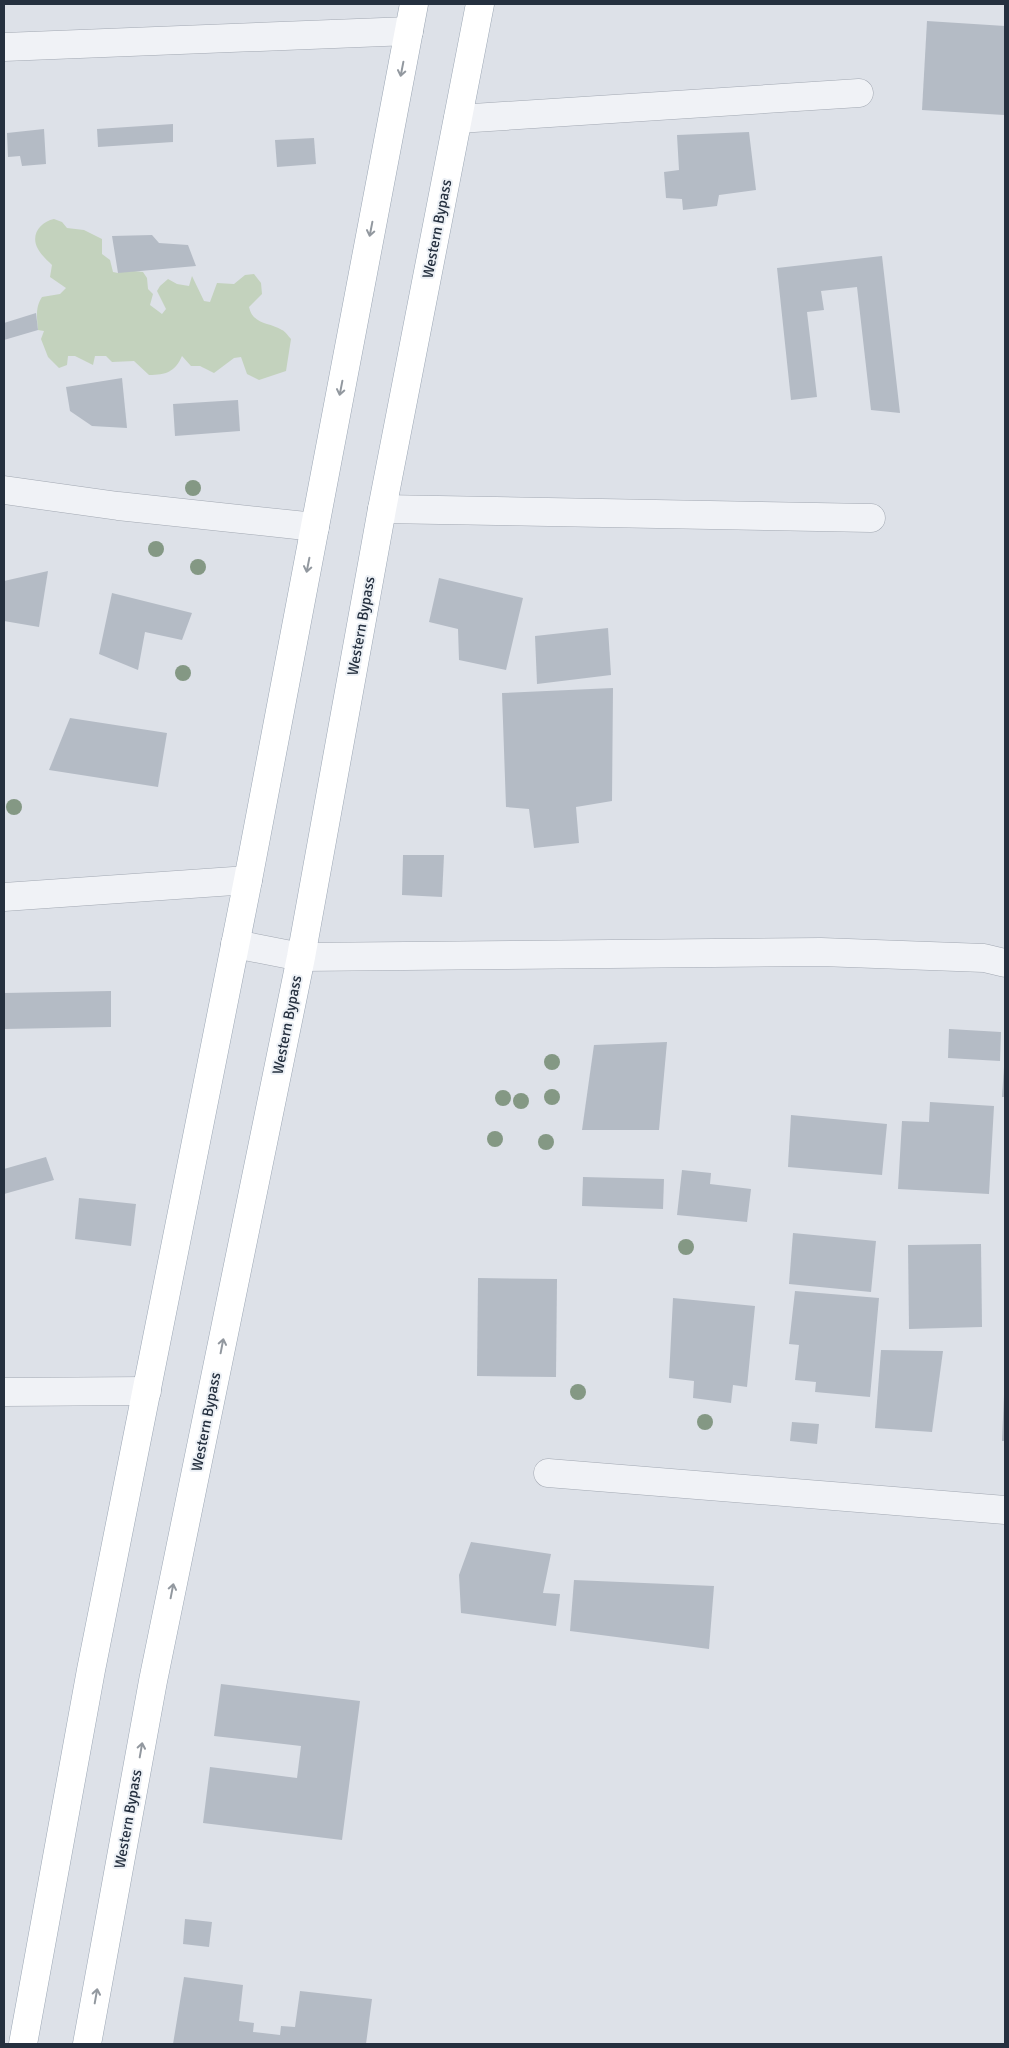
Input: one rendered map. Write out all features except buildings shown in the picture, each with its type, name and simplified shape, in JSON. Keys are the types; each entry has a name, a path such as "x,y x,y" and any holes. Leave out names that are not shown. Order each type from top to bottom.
{"main road":[{"path":"23,2044 91,1670 248,880 414,4"},
{"name":"Western Bypass","path":"88,2044 154,1681 301,957 382,509 480,4"}],"street":[{"path":"4,48 409,31"},
{"path":"458,119 859,93"},
{"path":"4,490 118,506 315,527"},
{"path":"382,509 871,518"},
{"path":"4,897 248,880"},
{"path":"235,944 301,957 821,952 984,958 1005,963"},
{"path":"4,1392 147,1391"},
{"path":"548,1473 1005,1510"}],"green space":[{"path":"54,219 62,222 67,228 84,230 102,239 102,254 110,260 113,272 118,273 126,270 143,272 147,278 148,289 153,294 150,305 162,314 166,309 157,291 168,279 177,284 189,286 192,276 204,301 210,302 217,283 234,284 245,275 254,274 261,283 262,294 249,307 254,317 277,327 291,339 286,371 259,380 247,374 241,357 234,358 214,373 200,366 191,366 182,356 176,366 169,372 155,375 149,375 134,361 112,362 106,356 95,356 93,365 75,356 68,356 67,365 59,368 48,357 41,339 44,331 38,330 37,317 38,305 42,297 60,294 66,288 50,277 52,265 38,249 35,239 41,226"}]}
